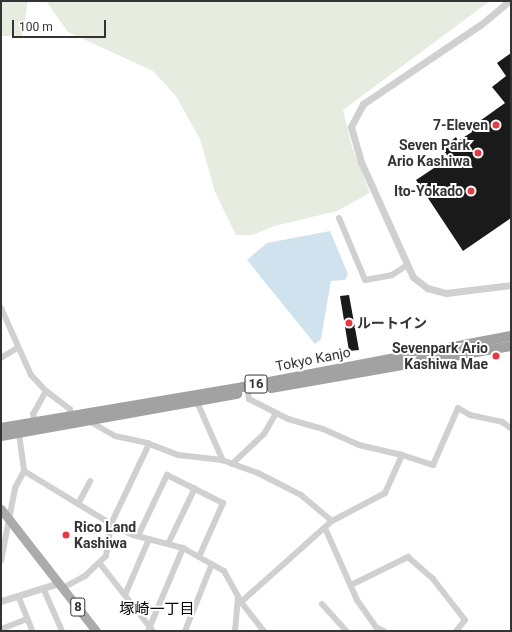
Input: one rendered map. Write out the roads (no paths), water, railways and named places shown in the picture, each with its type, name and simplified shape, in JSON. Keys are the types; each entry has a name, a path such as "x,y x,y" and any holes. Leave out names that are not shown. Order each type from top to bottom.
{"highway":[{"name":"Tokyo Kanjo","path":"1,428 511,336"},
{"name":"Tokyo Kanjo","path":"1,436 511,346"}],"main road":[{"name":"8","path":"1,509 6,524 61,586 96,631"}],"street":[{"path":"509,1 480,25 362,104 352,121 353,140 361,162 406,266 426,288 446,293 511,285"},
{"path":"339,218 365,280 386,277 406,266"},
{"path":"1,308 17,348 31,375 46,391 70,409 71,415"},
{"path":"1,358 17,348"},
{"path":"35,422 33,414 46,391"},
{"path":"248,392 249,399 276,414 359,445 402,455 433,465 458,408 470,415 502,422 511,428"},
{"path":"197,402 223,461"},
{"path":"232,464 264,434 276,414"},
{"path":"88,421 115,436 149,444 178,455 223,461 232,464 294,490 332,521"},
{"path":"1,561 6,524 15,488 24,471 19,434"},
{"path":"1,598 1,601 19,598 61,586 101,565 106,556 111,524 149,444"},
{"path":"235,631 240,600 332,521 385,493 402,455"},
{"path":"24,471 111,524 138,536 183,548 224,571 240,600 264,631"},
{"path":"138,536 167,475 221,500 224,507 199,557"},
{"path":"78,504 90,481"},
{"path":"168,544 195,488"},
{"path":"325,528 351,585 376,628 384,631"},
{"path":"125,595 149,539"},
{"path":"150,630 183,548"},
{"path":"351,585 408,557 433,579 465,620 456,631"},
{"path":"185,631 212,564"},
{"path":"101,565 150,630"},
{"path":"44,590 62,631"},
{"path":"19,598 32,631"},
{"path":"322,604 346,631"},
{"path":"1,629 27,619"}],"water":[{"path":"330,231 348,274 345,280 331,281 321,339 315,344 247,260 267,243"}],"place":[{"name":"7-Eleven","path":"496,125"},
{"name":"Seven Park Ario Kashiwa","path":"478,153"},
{"name":"Ito-Yokado","path":"471,191"},
{"name":"ルートイン","path":"349,323"},
{"name":"Sevenpark Ario Kashiwa Mae","path":"496,356"},
{"name":"Rico Land Kashiwa","path":"66,535"}],"district":[{"name":"塚崎一丁目","path":"157,610"}]}
